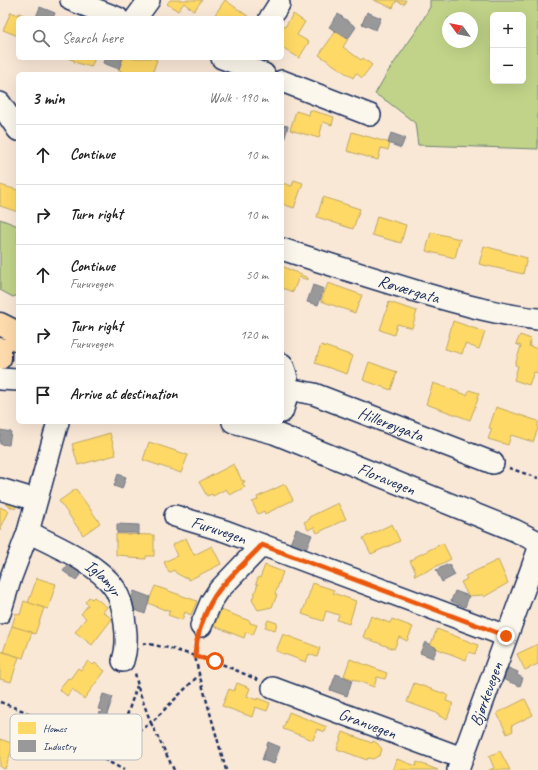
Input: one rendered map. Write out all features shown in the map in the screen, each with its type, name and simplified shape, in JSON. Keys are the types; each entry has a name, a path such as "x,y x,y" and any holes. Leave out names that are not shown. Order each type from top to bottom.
{"highway":[{"path":"0,324 12,330 16,337"},
{"path":"0,349 0,358"}],"street":[{"path":"71,0 113,16"},
{"path":"137,16 149,0"},
{"path":"234,60 260,72"},
{"path":"284,82 370,115"},
{"path":"0,103 16,127"},
{"name":"Røværgata","path":"284,250 338,268 448,300 520,317 538,319"},
{"path":"284,367 288,389 284,404"},
{"path":"0,379 16,380"},
{"name":"Hillerøygata","path":"288,389 314,394 493,463"},
{"path":"0,613 4,587 28,532 57,424"},
{"name":"Floravegen","path":"250,424 276,427 514,530 538,542"},
{"path":"0,489 36,500"},
{"name":"Furuvegen","path":"175,516 262,545 506,636"},
{"name":"Iglamyr","path":"28,532 90,565 114,588 121,603 125,618 125,651"},
{"name":"Furuvegen","path":"201,626 211,602 219,590 262,545"},
{"name":"Bjørkevegen","path":"460,764 538,551"},
{"name":"Granvegen","path":"273,688 460,764"}],"path":[{"path":"493,463 538,478"},
{"path":"201,626 196,644 195,656 226,770"},
{"path":"174,770 151,723 133,668 125,651 169,648 215,661 249,675 273,688"},
{"path":"142,729 151,723 199,675"},
{"path":"127,714 137,684"},
{"path":"0,702 29,714"},
{"path":"105,760 124,770"}],"green space":[{"path":"430,0 538,0 538,149 418,145 415,123 375,94 387,73 417,30 430,7"},
{"path":"0,219 16,225 16,296 13,297 0,290"}],"building: Homes":[{"path":"170,0 202,0 194,11 184,3 178,11 167,4"},
{"path":"225,0 248,16 214,16"},
{"path":"373,0 406,0 404,4 396,1 393,8"},
{"path":"11,12 26,16 16,16 16,35 3,30"},
{"path":"293,14 305,22 297,35 309,42 299,58 284,48 285,27"},
{"path":"336,31 348,39 343,47 361,60 363,58 372,65 362,78 356,73 353,78 319,55"},
{"path":"73,60 94,60 91,67 74,62 75,61"},
{"path":"122,60 157,60 153,72 122,72 118,70"},
{"path":"310,110 334,117 332,125 323,122 319,138 290,130 296,111 309,115"},
{"path":"352,132 390,143 388,150 381,148 378,160 347,151"},
{"path":"294,180 303,183 294,208 284,205 284,184 292,186"},
{"path":"0,185 16,189 16,211 0,206"},
{"path":"323,197 360,209 353,229 317,217"},
{"path":"377,216 406,225 401,243 372,235"},
{"path":"431,232 460,239 455,258 426,251"},
{"path":"484,246 527,258 523,274 479,264"},
{"path":"284,267 308,278 308,280 299,277 293,292 284,289"},
{"path":"328,283 362,295 355,313 321,301"},
{"path":"389,302 417,311 412,328 397,324 394,335 380,330"},
{"path":"453,321 485,332 479,349 465,344 462,354 445,349"},
{"path":"520,335 531,339 529,346 538,349 538,373 534,372 529,385 514,380 518,366 515,365 521,346 516,344"},
{"path":"321,345 353,356 347,374 315,363"},
{"path":"369,362 397,372 391,390 363,380"},
{"path":"433,383 467,395 469,390 479,393 470,420 426,404"},
{"path":"496,407 538,421 538,428 533,442 511,435 508,445 488,439 492,429 489,428"},
{"path":"110,433 116,455 78,465 72,444"},
{"path":"149,442 188,455 181,473 143,460"},
{"path":"234,464 242,481 244,480 245,482 242,483 245,487 230,495 226,489 213,496 212,494 207,496 199,482"},
{"path":"285,484 293,500 265,514 264,511 258,514 252,502 258,500 257,497"},
{"path":"76,489 100,523 83,535 59,501"},
{"path":"8,498 18,502 15,509 5,504"},
{"path":"338,503 346,519 317,533 314,527 308,530 304,522 310,519 309,517"},
{"path":"0,507 9,511 0,530"},
{"path":"392,524 400,541 371,554 363,538"},
{"path":"116,534 154,535 154,556 146,556 146,559 129,558 129,556 116,555"},
{"path":"186,538 194,555 212,546 221,564 189,580 187,577 185,578 176,573 174,570 169,573 164,562 177,556 172,545"},
{"path":"443,543 451,559 415,576 414,573 416,572 410,561"},
{"path":"498,560 508,583 484,597 483,595 468,596 461,582 467,579 465,576"},
{"path":"265,565 283,572 272,607 258,610 252,600 258,584 256,584 258,577 260,578"},
{"path":"37,578 56,584 48,609 28,603"},
{"path":"313,583 334,590 333,593 356,601 349,624 337,620 339,615 326,611 323,621 302,614"},
{"path":"155,586 197,601 191,615 185,612 182,620 168,615 170,611 148,603"},
{"path":"89,597 92,599 94,597 107,607 103,612 112,619 92,645 75,632 86,618 81,614 88,605 85,602"},
{"path":"24,601 44,608 35,634 12,626 16,613 20,615"},
{"path":"221,610 257,625 253,635 246,632 244,638 214,626"},
{"path":"371,616 390,623 392,619 413,627 407,641 399,637 394,649 363,637"},
{"path":"268,620 277,623 275,630 265,627"},
{"path":"12,626 32,632 23,658 3,652"},
{"path":"437,629 478,645 475,654 469,652 466,660 430,646"},
{"path":"283,634 320,648 317,657 309,654 306,662 276,651"},
{"path":"538,644 538,664 525,670 517,654"},
{"path":"0,651 19,657 11,682 0,679"},
{"path":"350,659 387,673 385,679 377,677 374,687 344,676"},
{"path":"88,661 93,665 95,663 105,671 84,699 72,689 67,696 59,689 68,678 70,679 78,668 81,670"},
{"path":"237,683 250,688 247,696 270,703 267,711 255,707 252,717 222,706 229,689 234,691"},
{"path":"414,683 448,695 446,701 453,703 447,719 439,716 439,714 407,702"},
{"path":"525,699 533,715 511,726 513,731 507,734 497,713"},
{"path":"289,712 327,727 325,732 317,729 313,740 283,729"},
{"path":"343,732 372,743 373,741 377,743 382,749 380,755 373,759 368,758 367,760 337,749"},
{"path":"0,739 10,743 10,755 5,769 0,767"},
{"path":"500,751 510,770 489,770 494,768 489,756"},
{"path":"397,759 416,766 417,762 438,770 393,770"}],"building: Industry":[{"path":"40,7 55,13 54,16 36,16"},
{"path":"367,12 381,18 376,30 362,24"},
{"path":"338,14 356,27 348,39 329,27"},
{"path":"104,60 122,60 119,69 103,63"},
{"path":"284,125 288,126 284,141"},
{"path":"391,133 405,138 401,148 388,143"},
{"path":"313,285 324,289 318,305 307,302"},
{"path":"0,430 11,432 9,445 0,444"},
{"path":"118,474 126,477 122,489 114,486"},
{"path":"117,524 139,525 139,535 137,535 137,533 117,533"},
{"path":"296,529 312,535 306,550 290,544"},
{"path":"71,561 84,570 76,580 63,571"},
{"path":"449,564 455,575 442,582 436,570"},
{"path":"134,591 150,597 145,614 128,607"},
{"path":"455,591 469,596 465,607 451,601"},
{"path":"425,642 437,648 433,658 420,653"},
{"path":"506,667 518,672 517,675 523,678 520,686 502,679"},
{"path":"336,674 352,680 347,696 330,690"},
{"path":"103,694 113,697 107,714 99,714 100,712 102,713 103,710 98,709"},
{"path":"268,742 280,747 274,764 262,760"}],"route":[{"path":"215,661 195,656 196,644 201,626 211,602 219,590 262,545 506,636"}]}
